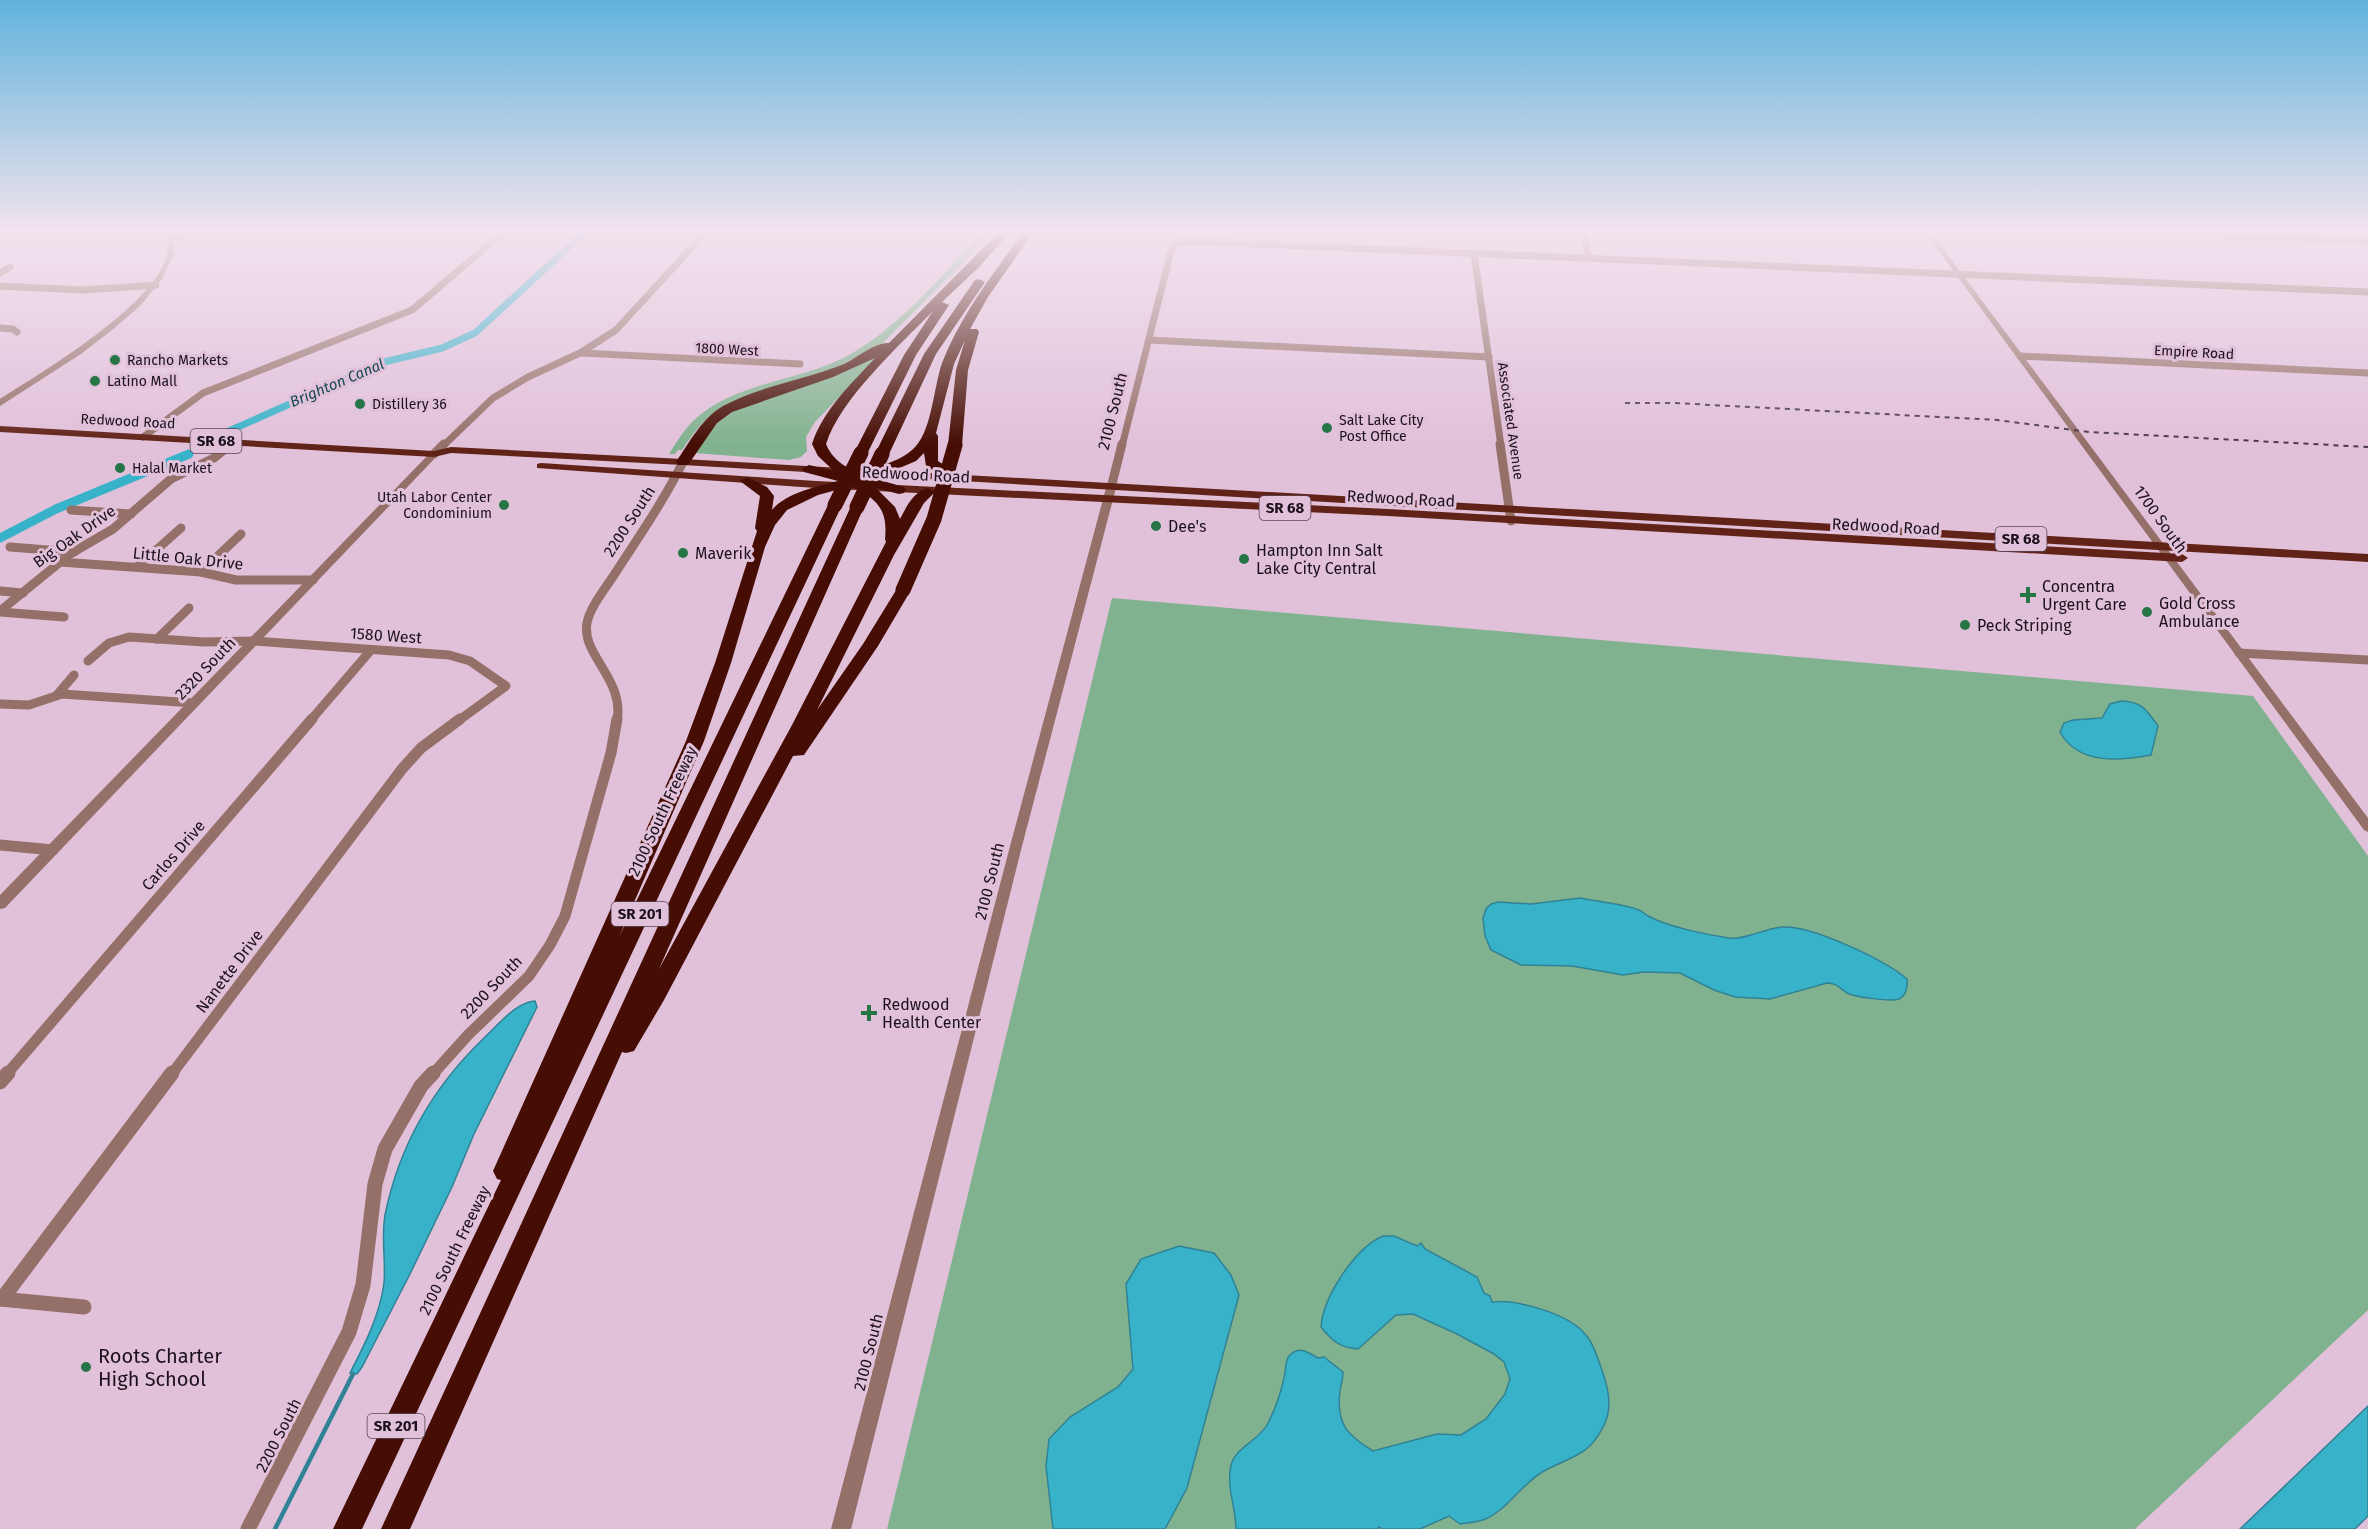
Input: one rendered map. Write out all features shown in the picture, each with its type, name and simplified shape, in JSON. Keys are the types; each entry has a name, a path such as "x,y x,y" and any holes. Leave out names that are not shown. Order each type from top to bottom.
{"highway":[{"path":"899,490 849,483 823,453 819,442 820,434 828,421 906,330 934,302"},
{"name":"2100 South Freeway","path":"347,1529 849,483 861,453 910,355 946,302"},
{"name":"SR 201","path":"395,1529 857,507 930,354 965,302"},
{"path":"758,547 771,518 782,507 806,494 849,483 903,463 918,453 924,446 932,425 951,354 979,302"},
{"path":"747,824 870,646 903,590 923,548 940,507 955,446 965,357 977,324 990,302"},
{"path":"683,462 712,420 722,412 847,367 873,355 906,330"},
{"path":"932,425 931,463 956,478"},
{"path":"809,468 849,483 886,503 894,516 894,531 886,555"},
{"path":"801,484 849,483 909,475"},
{"path":"446,1324 477,1232 695,741 716,683 758,547 767,499 762,490 747,481"},
{"path":"581,1121 656,994 801,725 886,555 918,500 928,492"}],"main road":[{"name":"Redwood Road","path":"0,429 434,454 452,450 809,468"},
{"name":"Redwood Road","path":"434,454 443,460 801,484"},
{"name":"Redwood Road","path":"878,472 1510,515 2165,552 2368,558"},
{"name":"Redwood Road","path":"899,490 1108,501 1510,515"},
{"name":"Redwood Road","path":"2165,552 2368,569"}],"street":[{"path":"0,403 111,327 139,302"},
{"path":"143,437 203,393 412,310 421,302"},
{"path":"434,454 493,398 528,377 580,353 610,335 627,321 644,302"},
{"name":"2100 South","path":"841,1529 1158,302"},
{"name":"Associated Avenue","path":"1481,302 1510,515"},
{"name":"1700 South","path":"1980,302 2368,827"},
{"path":"0,328 13,329 17,332"},
{"path":"1149,340 1489,357"},
{"name":"1800 West","path":"580,353 800,364"},
{"name":"Empire Road","path":"2020,356 2368,373"},
{"name":"Big Oak Drive","path":"0,612 60,562 106,534 165,485 214,458 233,442"},
{"name":"2320 South","path":"0,904 434,454"},
{"name":"2200 South","path":"248,1529 349,1332 363,1285 375,1184 385,1149 422,1086 468,1035 529,976 550,945 565,916 611,753 620,711 613,682 588,641 587,623 599,598 676,477 683,462"},
{"path":"70,510 131,514"},
{"path":"137,567 182,528"},
{"path":"201,572 242,534"},
{"path":"10,547 74,552"},
{"name":"Little Oak Drive","path":"60,562 201,572 236,579 313,580"},
{"path":"0,591 23,592"},
{"path":"157,639 189,608"},
{"path":"0,612 64,616"},
{"name":"1580 West","path":"88,661 105,646 117,640 129,638 204,642 254,641 449,655 470,661 506,686"},
{"name":"Carlos Drive","path":"0,1082 371,650"},
{"path":"2239,653 2368,660"},
{"path":"57,695 74,675"},
{"name":"Nanette Drive","path":"1,1299 402,769 421,748 506,686"},
{"path":"0,704 29,705 57,695 194,703"},
{"path":"0,845 53,850"},
{"path":"1,1299 84,1307"}],"green space":[{"path":"916,302 924,302 880,346 835,368 731,403 703,422 682,450 669,454 693,421 710,408 748,390 810,371 849,355 887,329"},
{"path":"879,356 815,422 806,437 807,451 801,457 789,460 694,453 711,427 725,414"},
{"path":"1112,598 2253,696 2368,856 2368,1310 2135,1529 887,1529"}],"water":[{"path":"2121,701 2139,705 2158,726 2151,755 2113,759 2089,755 2068,743 2060,732 2064,723 2073,720 2102,718 2110,704"},
{"path":"1580,898 1632,908 1667,924 1729,938 1783,927 1811,932 1847,945 1897,971 1907,979 1906,990 1899,999 1881,999 1851,995 1836,985 1827,983 1770,999 1735,997 1714,990 1680,973 1644,972 1623,975 1572,966 1521,965 1491,950 1485,936 1483,918 1486,909 1491,904 1498,902 1531,904"},
{"path":"535,1001 537,1007 474,1134 452,1187 410,1274 362,1367 357,1374 350,1373 379,1307 384,1283 385,1215 399,1165 409,1141 434,1097 466,1057 508,1015 521,1005"},
{"path":"1383,1236 1394,1236 1417,1246 1421,1243 1425,1249 1477,1277 1484,1293 1490,1296 1492,1302 1515,1303 1542,1309 1577,1327 1591,1343 1606,1382 1609,1407 1604,1425 1586,1450 1536,1476 1500,1510 1483,1520 1460,1524 1449,1516 1420,1529 1382,1529 1379,1527 1377,1529 1236,1529 1230,1490 1231,1465 1237,1453 1267,1425 1280,1393 1287,1359 1294,1352 1301,1350 1318,1358 1324,1357 1343,1372 1339,1402 1342,1420 1356,1440 1373,1451 1437,1434 1461,1435 1486,1419 1505,1394 1510,1379 1504,1362 1457,1334 1413,1314 1396,1315 1358,1349 1337,1343 1321,1327 1328,1302 1342,1275 1362,1251"},
{"path":"1179,1246 1214,1253 1231,1275 1239,1295 1187,1488 1165,1529 1053,1529 1046,1466 1049,1439 1070,1417 1118,1387 1133,1369 1126,1284 1141,1259"},
{"path":"2368,1406 2368,1516 2355,1529 2240,1529"}],"waterway":[{"name":"Brighton Canal","path":"229,431 384,362 442,348 475,333 508,302"},
{"name":"Brighton Canal","path":"0,538 56,509 189,454"},
{"path":"275,1529 353,1374"}],"railway":[{"path":"1625,403 1674,403 1997,420 2089,432 2368,447"}],"place":[{"name":"Rancho Markets","path":"115,360"},
{"name":"Latino Mall","path":"95,381"},
{"name":"Distillery 36","path":"360,404"},
{"name":"Salt Lake City Post Office","path":"1327,428"},
{"name":"Halal Market","path":"120,468"},
{"name":"Utah Labor Center Condominium","path":"504,505"},
{"name":"Dee's","path":"1156,526"},
{"name":"Maverik","path":"683,553"},
{"name":"Hampton Inn Salt Lake City Central","path":"1244,559"},
{"name":"Concentra Urgent Care","path":"2028,595"},
{"name":"Gold Cross Ambulance","path":"2147,612"},
{"name":"Peck Striping","path":"1965,625"},
{"name":"Redwood Health Center","path":"869,1013"},
{"name":"Roots Charter High School","path":"86,1367"}]}
